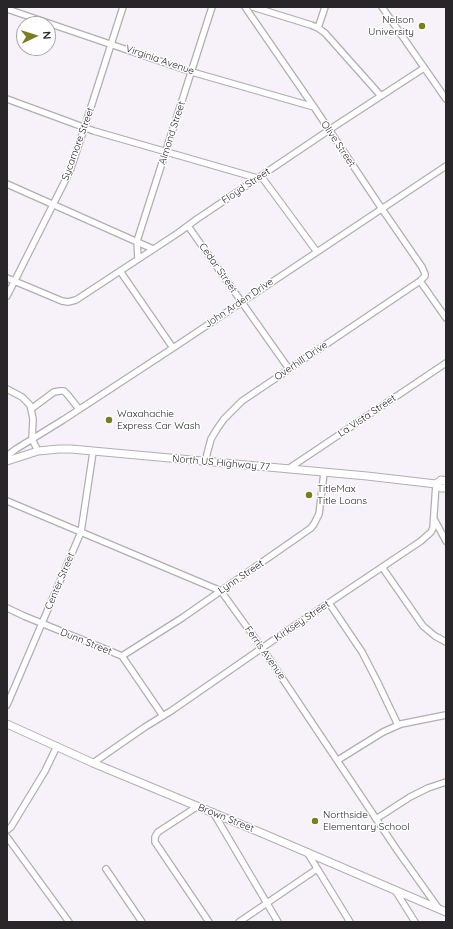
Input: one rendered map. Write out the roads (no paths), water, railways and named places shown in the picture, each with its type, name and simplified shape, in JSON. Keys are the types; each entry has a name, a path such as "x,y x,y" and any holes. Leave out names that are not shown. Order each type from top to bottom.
{"main road":[{"name":"North US Highway 77","path":"7,461 38,451 59,449 367,476 436,484 441,488 446,488"},
{"name":"North US Highway 77","path":"436,484 441,480 446,481"},
{"name":"Brown Street","path":"7,724 93,763 213,812 446,912"}],"street":[{"name":"Sycamore Street","path":"7,296 70,172 112,44 122,7"},
{"name":"Almond Street","path":"138,259 137,241 212,7"},
{"name":"Olive Street","path":"245,7 422,267 425,276 420,281"},
{"path":"253,7 318,28 325,33 381,96"},
{"path":"318,28 325,7"},
{"path":"382,7 446,99"},
{"name":"Virginia Avenue","path":"7,9 192,72 314,107"},
{"name":"Floyd Street","path":"15,281 62,301 67,302 76,300 424,68"},
{"path":"7,99 84,128 259,177 317,252"},
{"name":"John Arden Drive","path":"7,456 173,348 446,166"},
{"path":"7,184 153,249"},
{"name":"Cedar Street","path":"188,226 289,369"},
{"path":"120,270 173,348"},
{"path":"7,278 15,281"},
{"path":"420,281 446,318"},
{"name":"Overhill Drive","path":"206,462 211,439 220,424 242,401 420,281"},
{"name":"La Vista Street","path":"288,469 446,363"},
{"path":"7,389 22,397 30,405 33,419 32,439 38,451"},
{"path":"31,409 54,392 60,391 64,391 79,409"},
{"name":"Center Street","path":"7,706 81,532 93,452"},
{"name":"Lynn Street","path":"122,656 176,622 311,528 319,514 324,472"},
{"name":"Kirksey Street","path":"93,763 421,541 431,532 433,528 436,484"},
{"path":"7,501 221,591"},
{"path":"434,519 446,541"},
{"path":"382,567 423,626 435,636 446,642"},
{"name":"Ferris Avenue","path":"221,591 262,648 397,850 439,909"},
{"path":"329,603 362,652 378,681 398,725"},
{"name":"Dunn Street","path":"7,608 42,624 122,656 163,716"},
{"path":"338,760 383,732 398,725 446,715"},
{"path":"7,830 11,827 45,771 57,746"},
{"path":"376,819 410,797 428,788 446,782"},
{"path":"198,806 162,829 155,837 155,842 210,922"},
{"path":"213,812 278,922"},
{"path":"7,837 69,922"},
{"path":"307,852 350,922"},
{"path":"106,869 142,922"},
{"path":"240,922 317,869"},
{"path":"395,890 415,922"}],"place":[{"name":"Nelson University","path":"422,26"},
{"name":"Waxahachie Express Car Wash","path":"109,420"},
{"name":"TitleMax Title Loans","path":"309,495"},
{"name":"Northside Elementary School","path":"315,821"}]}
